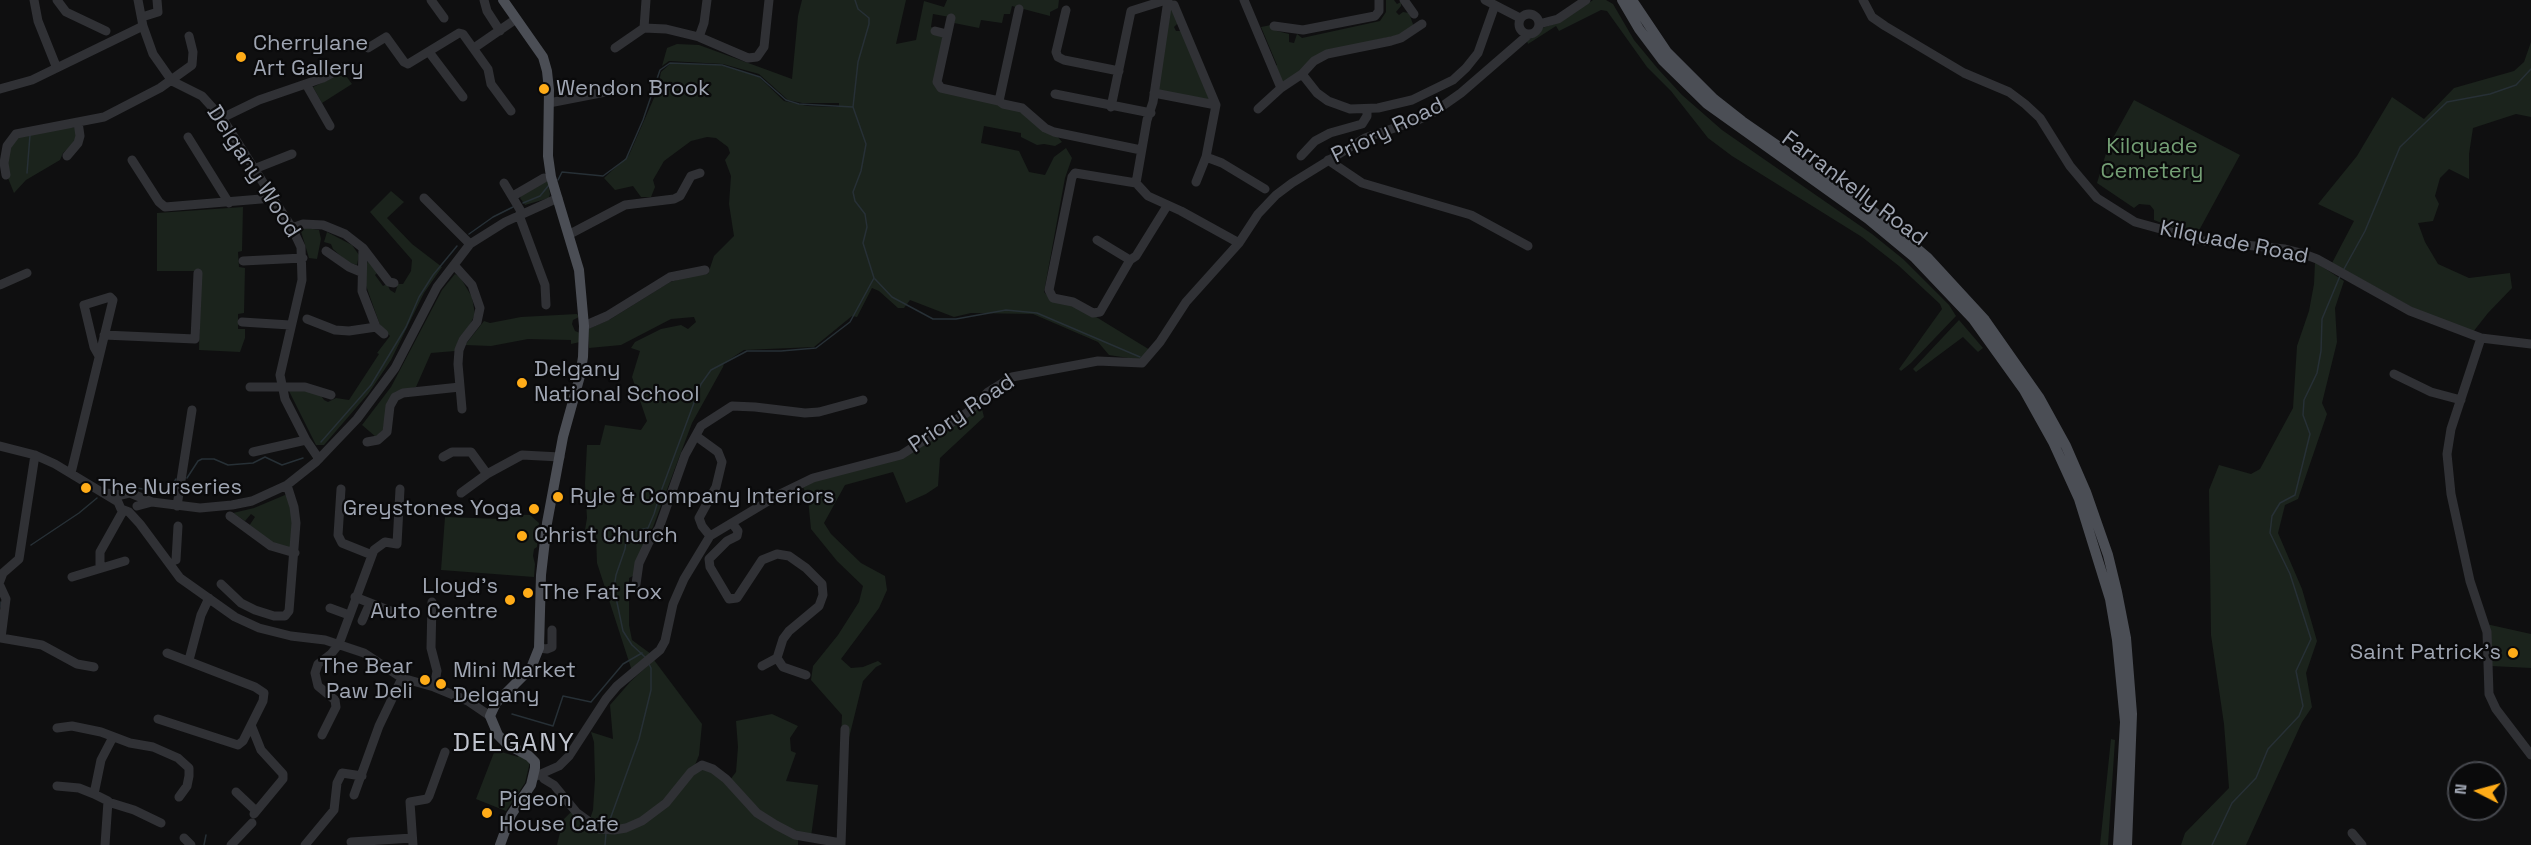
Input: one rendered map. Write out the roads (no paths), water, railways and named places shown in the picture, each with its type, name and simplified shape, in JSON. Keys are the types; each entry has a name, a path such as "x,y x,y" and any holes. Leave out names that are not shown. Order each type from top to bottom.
{"main road":[{"path":"500,845 511,815 538,776 535,762 529,756 507,744 498,735 490,716 496,703 531,668 538,648 541,575 547,523 583,357 584,326 579,270 558,199 547,177 549,103 547,71 543,57 503,0"},
{"name":"Farrankelly Road","path":"1624,2 1663,61 1707,104 1868,219 1916,258 1973,319 2024,390 2059,452 2079,499 2110,599 2122,680 2124,722 2118,845"},
{"name":"Farrankelly Road","path":"1624,2 1667,52 1714,99 1742,121 1874,212 1927,257 1985,320 2039,397 2066,446 2086,492 2108,555 2126,638 2132,714 2127,845"}],"street":[{"path":"34,0 38,21 56,66"},
{"path":"57,0 66,12 106,31"},
{"name":"Delgany Wood","path":"138,0 153,54 172,81 202,96 222,118 292,228 301,247 302,280 282,360 281,385"},
{"path":"0,90 32,80 158,12 157,0"},
{"path":"431,0 444,18"},
{"path":"484,0 487,11 500,31"},
{"path":"644,28 646,0"},
{"path":"699,38 704,23 707,0"},
{"path":"615,48 644,28 666,29 699,38 748,58 757,57 764,47 769,0"},
{"path":"1244,0 1281,88"},
{"path":"1274,26 1303,30 1375,16 1379,11 1379,0"},
{"path":"1404,0 1414,14"},
{"path":"1485,0 1520,18 1524,32 1537,30 1539,24 1537,18 1531,14 1525,14 1520,18"},
{"path":"1539,24 1558,19 1586,0"},
{"name":"Kilquade Road","path":"1863,0 1872,17 1885,26 1964,73 2009,92 2025,104 2040,118 2070,166 2097,198 2135,222 2204,241 2285,249 2317,259 2410,311 2481,338 2531,344"},
{"path":"1111,107 1131,11 1169,2"},
{"path":"1136,183 1147,120 1151,113 1169,2"},
{"path":"1169,2 1215,105 1206,157 1196,182"},
{"path":"1302,74 1317,93 1328,101 1350,109 1367,110 1412,100 1453,80 1478,53 1495,5"},
{"path":"999,101 1019,9"},
{"path":"1066,10 1056,52 1058,57 1119,71"},
{"path":"951,18 938,86 1022,108 1045,128 1054,132 1141,150"},
{"path":"474,48 516,19"},
{"path":"1006,22 1016,25"},
{"path":"1258,109 1281,88 1302,74 1307,67 1327,54 1401,38 1422,24"},
{"path":"1292,41 1294,29"},
{"path":"935,31 947,34"},
{"name":"Priory Road","path":"538,776 559,765 569,756 606,699 653,657 665,641 673,604 684,579 710,536 786,491 813,478 901,455 968,412 988,392 1012,376 1098,362 1142,363 1160,342 1186,302 1239,243 1257,214 1272,200 1292,183 1374,133 1418,120 1434,112 1461,93 1489,67 1520,44 1524,32"},
{"path":"368,48 386,37 404,63 408,64 459,33 463,34 488,69 491,84 511,111"},
{"path":"6,175 4,163 7,146 16,134 104,117 172,81 192,65 193,52 189,36"},
{"path":"429,52 463,97"},
{"path":"222,118 270,95 323,78 342,68"},
{"path":"306,84 330,126"},
{"path":"549,103 626,88"},
{"path":"1154,93 1215,105"},
{"path":"1055,94 1111,107 1151,113"},
{"path":"1301,156 1315,141 1330,133 1362,124 1367,116 1367,110"},
{"path":"67,156 78,143 80,136 78,122"},
{"path":"188,136 229,202"},
{"path":"254,169 292,154"},
{"path":"1206,157 1222,163 1265,189"},
{"path":"132,160 159,202 165,207 273,198"},
{"path":"1328,160 1362,183 1471,215 1528,246"},
{"path":"1255,183 1260,172"},
{"path":"570,234 625,205 674,199 680,196 692,176 700,174"},
{"path":"1167,206 1136,256 1130,260 1098,314 1073,302 1053,298 1050,294 1072,177 1079,174 1136,183 1143,192 1167,206 1173,206 1239,243"},
{"path":"513,196 547,177"},
{"path":"504,183 513,196 545,285 546,305"},
{"path":"424,198 470,244"},
{"path":"0,446 35,455 129,504 152,502 200,508 232,506 252,501 287,485 319,459 357,419 395,368 437,287 470,244 520,214 558,199"},
{"path":"292,228 303,224 323,225 345,234 363,248 389,282 394,284"},
{"path":"1096,240 1130,260"},
{"path":"307,319 335,330 349,332 380,330 362,291 363,248"},
{"path":"326,251 349,267 361,272"},
{"path":"243,261 303,258"},
{"path":"454,265 472,285 480,308 477,322 463,340 459,350 462,409"},
{"path":"584,326 607,316 670,277 705,270"},
{"path":"0,285 27,273"},
{"path":"104,335 195,339 198,273"},
{"path":"71,473 113,300 110,297 84,304 94,347 99,356"},
{"path":"242,322 290,324"},
{"path":"2481,338 2448,442 2451,494 2470,581 2487,632 2489,694 2496,709 2526,742 2531,755"},
{"path":"2394,374 2431,392 2461,400"},
{"path":"281,385 285,399 306,440 319,459"},
{"path":"250,387 281,385 305,387 331,394"},
{"path":"367,442 378,440 387,432 390,406 394,397 403,393 460,387"},
{"path":"636,584 639,563 659,528 685,456 701,426 732,406 805,413 819,412 863,400"},
{"path":"177,506 192,410"},
{"path":"696,436 718,452 722,462 716,487 699,518 710,536"},
{"path":"254,452 306,440"},
{"path":"442,457 452,452 471,452 487,474"},
{"path":"35,455 19,559 3,573 0,584 6,599 1,638 42,645 77,664 94,666"},
{"path":"461,494 487,474 522,455 560,457"},
{"path":"221,584 241,603 255,610 274,616 285,616 289,610 295,553 294,507 287,485"},
{"path":"341,489 338,535 342,543 372,555"},
{"path":"322,735 336,707 335,700 318,686 315,673 318,664 339,644 355,597 378,545 385,542 397,544 400,489"},
{"path":"129,504 140,524 180,578 235,617 259,628 339,644 374,659 402,678 434,687 468,701 490,716"},
{"path":"100,568 98,562 100,552 129,504"},
{"path":"230,516 270,546 295,553"},
{"path":"732,523 738,531 737,536 727,541 709,559 710,567 729,599 737,598 762,560 777,554 789,556 806,568 822,584 823,595 819,606 789,631 783,639 777,658 762,666"},
{"path":"176,560 178,526"},
{"path":"158,550 177,541"},
{"path":"72,577 125,561"},
{"path":"355,597 393,612"},
{"path":"189,660 201,615 209,598"},
{"path":"432,602 431,648 437,671 434,687"},
{"path":"362,621 370,603"},
{"path":"330,608 349,615"},
{"path":"538,648 552,647 552,630"},
{"path":"158,719 238,745 243,741 263,701 264,693 240,680 222,676 189,660 167,653"},
{"path":"777,658 783,667 806,675"},
{"path":"354,795 379,726 402,678"},
{"path":"231,845 283,779 283,774 261,750 251,725"},
{"path":"57,728 72,726 153,747 184,762 189,768 189,776 182,794 193,797"},
{"path":"538,776 554,785 572,808 599,828 614,830 642,821 666,803 691,772 702,765 713,769 726,779 757,813 776,825 795,835 841,844 844,729"},
{"path":"94,794 101,760 113,737"},
{"path":"351,842 412,841 410,802 424,800 429,796 445,752"},
{"path":"440,768 450,771"},
{"path":"305,845 334,810 337,783 342,774 362,776"},
{"path":"57,786 79,788 161,823"},
{"path":"236,792 254,816"},
{"path":"105,845 108,802"},
{"path":"2352,833 2362,845"}],"waterway":[{"path":"645,657 632,645 623,631 614,588 616,575 625,549 627,533 648,528 701,384 711,370 747,351 816,348 850,322 874,278 863,243 867,227 865,214 855,201 853,192 861,171 866,144 853,107 858,62 869,24 869,18 858,9 855,0"},
{"path":"558,180 562,172 603,176 626,159 643,120 660,70 670,63 722,65 760,77 786,100 799,104 853,107"},
{"path":"2344,269 2365,231 2400,147 2447,102 2490,94 2516,85 2531,69"},
{"path":"27,173 30,135"},
{"path":"523,203 540,196 549,185"},
{"path":"469,234 493,217 513,207"},
{"path":"321,442 371,385 406,327 419,297 433,275 457,246"},
{"path":"2212,845 2232,803 2256,778 2268,749 2299,716 2303,706 2296,671 2311,639 2290,574 2270,533 2272,516 2280,503 2295,495 2310,434 2303,415 2304,400 2317,373 2321,351 2322,319 2340,276"},
{"path":"875,279 892,297 933,319 956,319 1006,310 1037,313 1140,357"},
{"path":"187,478 198,461 202,459 214,459 228,465 253,463 265,457 282,465 303,458"},
{"path":"131,487 161,492 168,490 176,479"},
{"path":"31,545 97,498"},
{"path":"0,602 0,607"},
{"path":"512,714 553,726 563,696 591,702 623,664 642,653"},
{"path":"608,825 639,739 651,690 649,664"},
{"path":"605,845 606,833"},
{"path":"204,845 206,835"}],"place":[{"name":"Cherrylane Art Gallery","path":"241,57"},
{"name":"Wendon Brook","path":"544,89"},
{"name":"Delgany National School","path":"522,383"},
{"name":"The Nurseries","path":"86,488"},
{"name":"Ryle & Company Interiors","path":"558,497"},
{"name":"Greystones Yoga","path":"534,509"},
{"name":"Christ Church","path":"522,536"},
{"name":"The Fat Fox","path":"528,593"},
{"name":"Lloyd's Auto Centre","path":"510,600"},
{"name":"Saint Patrick's","path":"2513,653"},
{"name":"The Bear Paw Deli","path":"425,680"},
{"name":"Mini Market Delgany","path":"441,684"},
{"name":"Pigeon House Cafe","path":"487,813"}],"district":[{"name":"DELGANY","path":"514,744"}],"park label":[{"name":"Kilquade Cemetery","path":"2152,160"}]}
